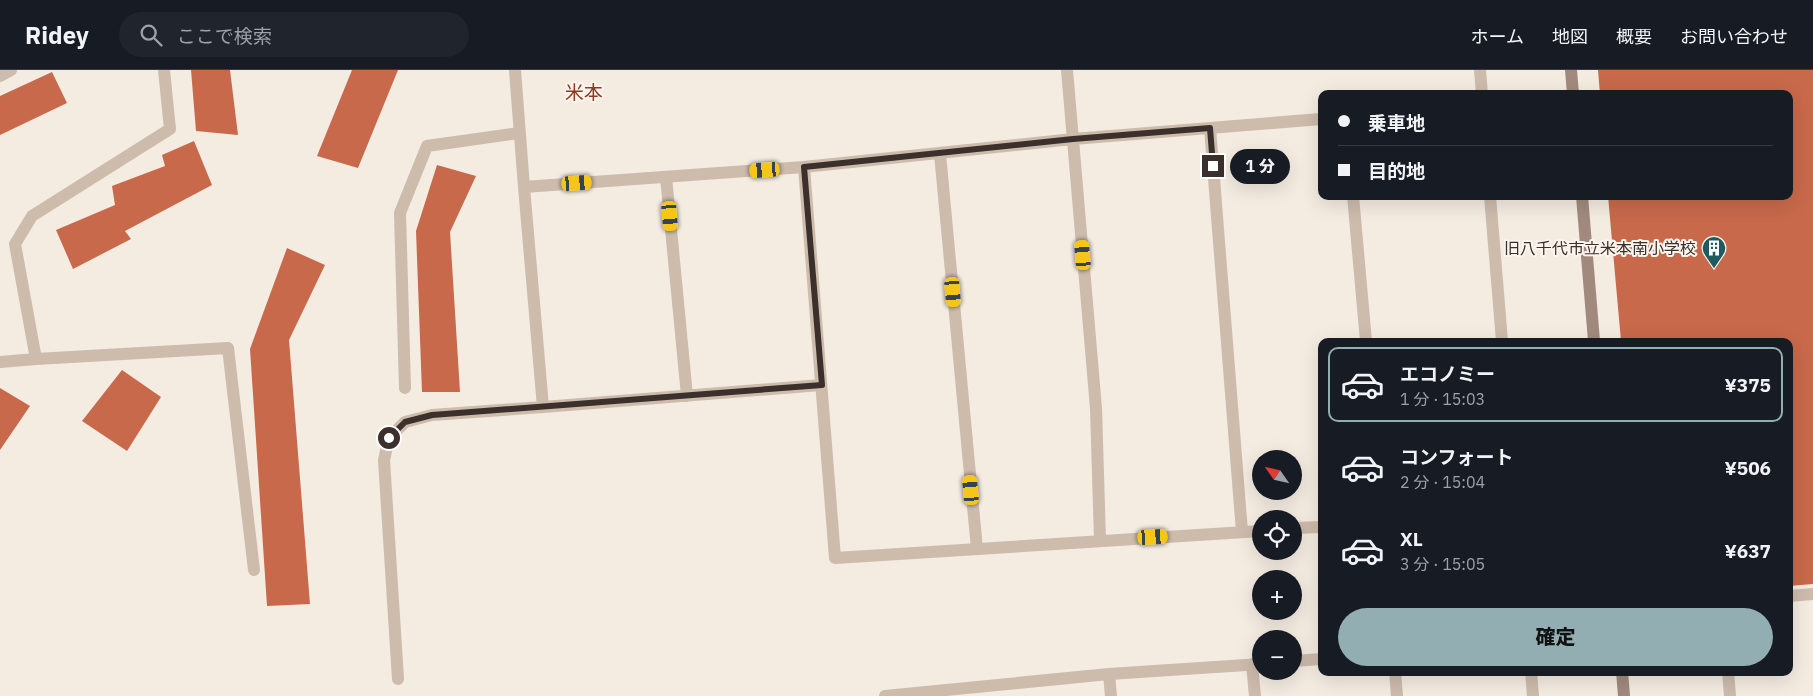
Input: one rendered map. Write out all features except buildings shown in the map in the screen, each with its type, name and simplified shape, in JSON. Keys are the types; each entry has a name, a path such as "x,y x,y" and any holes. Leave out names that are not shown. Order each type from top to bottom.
{"street":[{"path":"0,76 11,70"},
{"path":"36,359 15,244 32,216 170,128 164,70"},
{"path":"515,70 543,407"},
{"path":"1067,70 1096,408 1100,540"},
{"path":"1480,70 1482,90"},
{"path":"1571,70 1573,90"},
{"path":"524,187 804,167 1073,139 1318,119"},
{"path":"1210,128 1242,532"},
{"path":"406,388 400,212 427,146 520,134"},
{"path":"940,154 977,549"},
{"path":"804,167 835,558 1252,531"},
{"path":"666,177 687,396"},
{"path":"1353,200 1366,338"},
{"path":"1490,200 1502,338"},
{"path":"1582,200 1594,338"},
{"path":"0,362 228,348 254,570"},
{"path":"398,679 384,460 389,438 405,422 432,415 822,385"},
{"path":"1302,528 1318,527"},
{"path":"1793,596 1813,594"},
{"path":"1302,661 1318,660"},
{"path":"885,696 983,691 1109,674 1252,664"},
{"path":"1109,674 1111,696"},
{"path":"1395,676 1397,696"},
{"path":"1531,676 1532,696"},
{"path":"1622,676 1624,696"},
{"path":"1728,676 1730,696"},
{"path":"1255,696 1256,680"}],"place":[{"name":"旧八千代市立米本南小学校","path":"1714,269"}],"district":[{"name":"米本","path":"584,92"}],"route":[{"path":"389,438 405,422 432,415 822,385 804,167 1073,139 1210,128 1213,166"}]}
